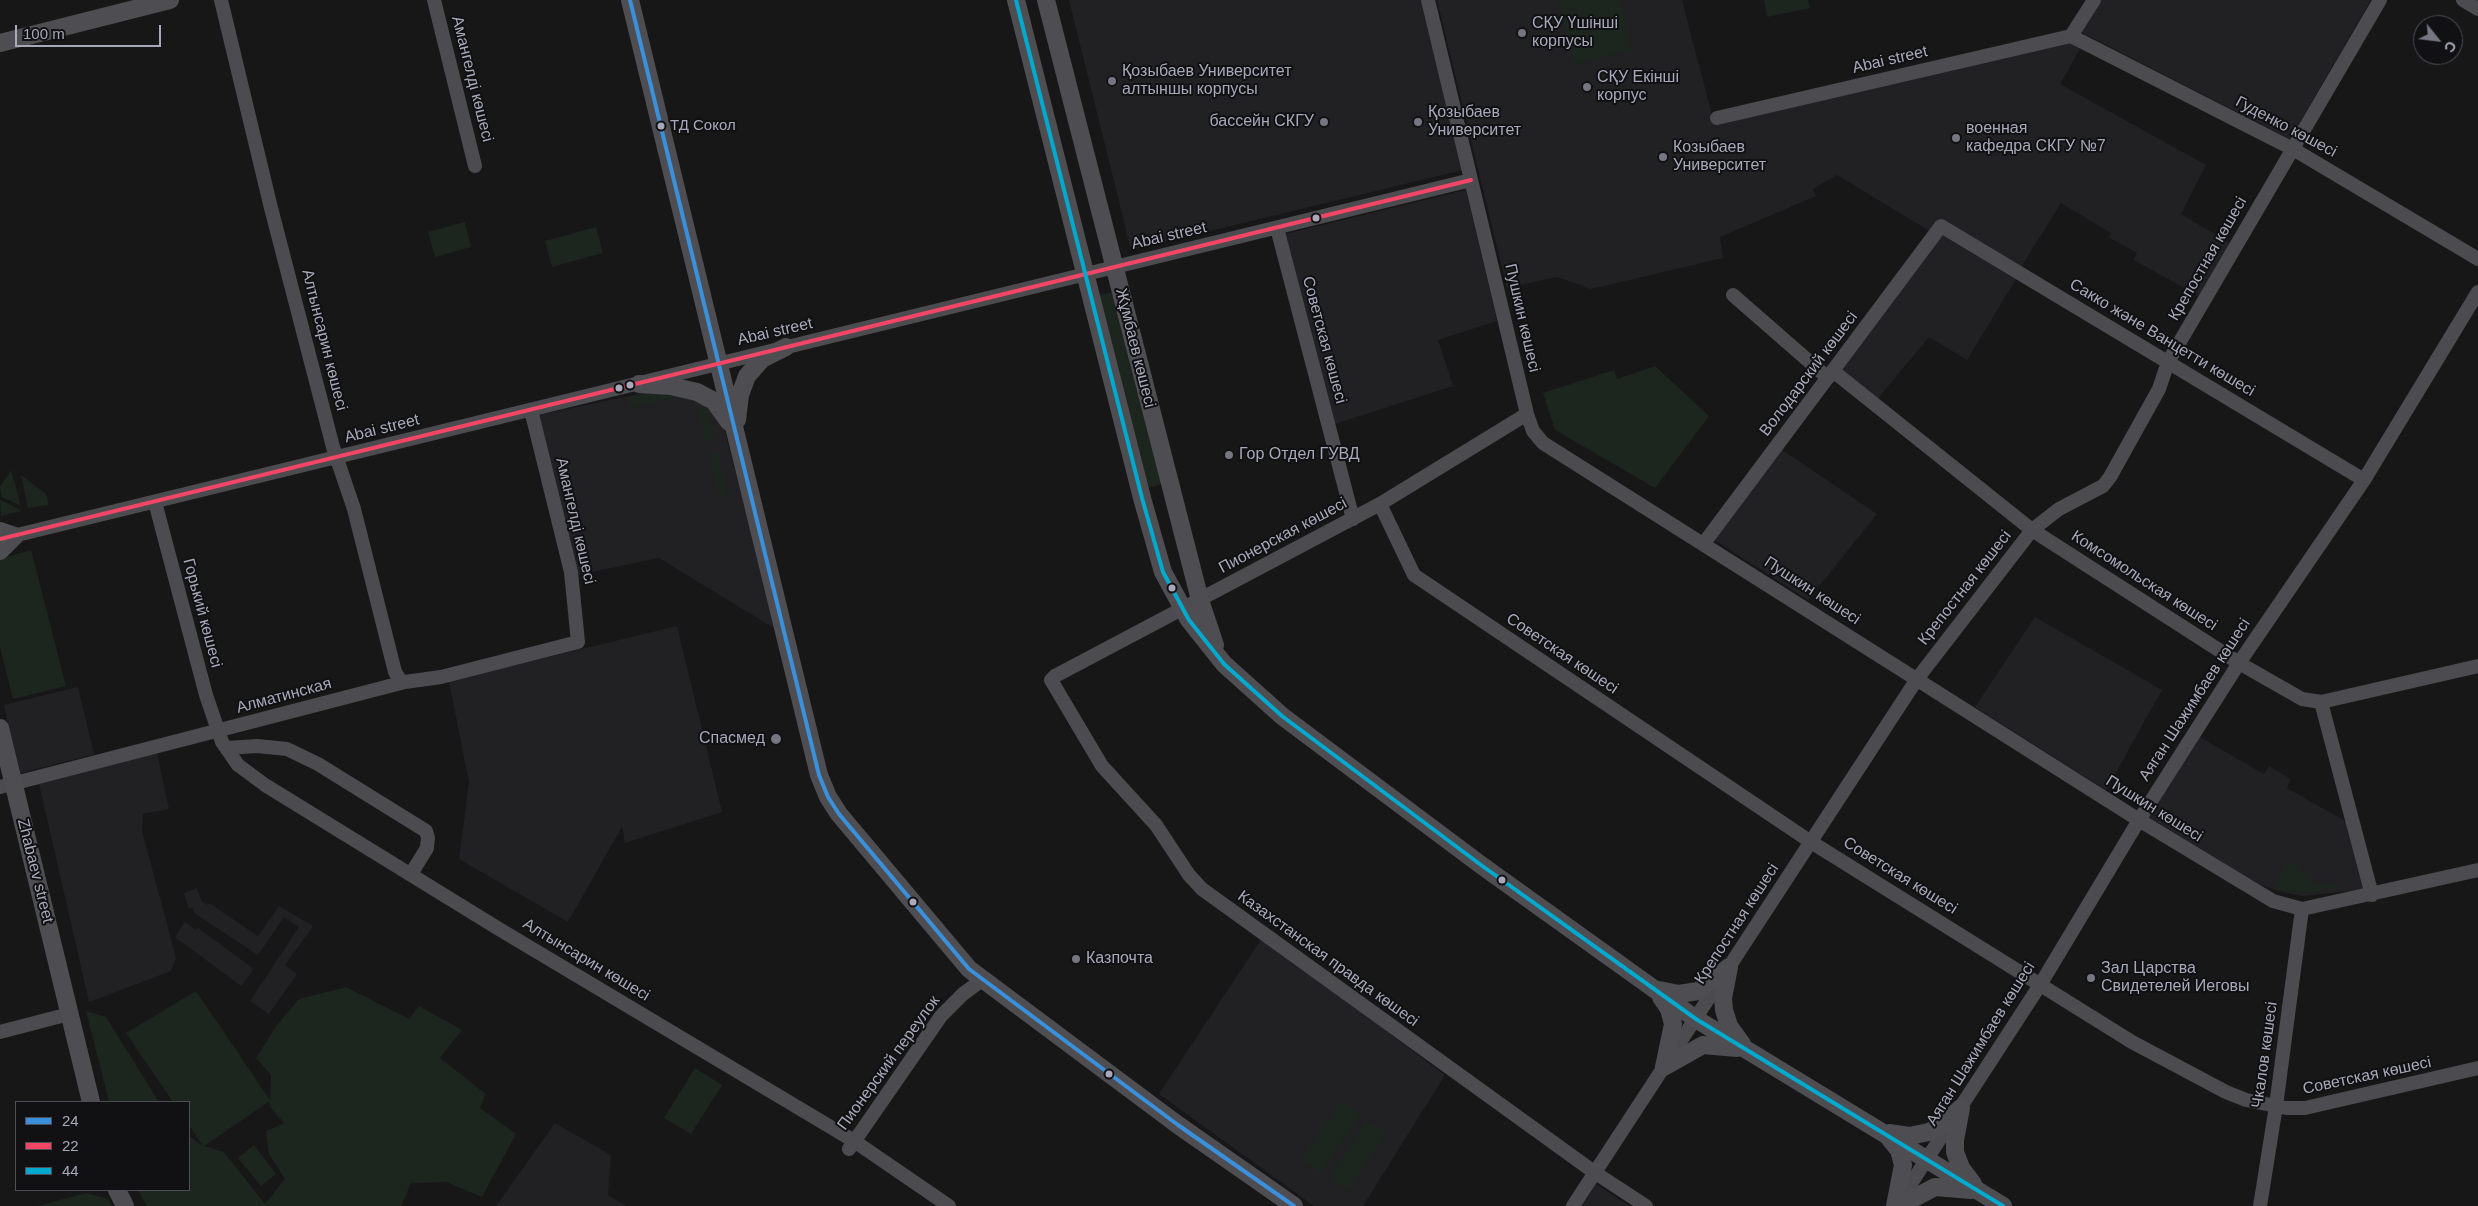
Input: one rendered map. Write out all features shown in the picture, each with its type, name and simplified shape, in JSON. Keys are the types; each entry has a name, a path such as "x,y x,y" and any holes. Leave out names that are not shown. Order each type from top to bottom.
{"main road":[{"path":"0,42 170,0"},
{"path":"630,0 824,788 845,821 958,958 982,980 1175,1122 1294,1206"},
{"name":"Жұмбаев көшесі","path":"1016,0 1142,498 1163,572 1182,608 1224,664 1296,727 1481,865 1696,1019 2003,1206"},
{"name":"Жұмбаев көшесі","path":"1046,0 1200,600 1212,639 1224,664"},
{"path":"738,443 737,407 746,376 757,363 786,347"},
{"path":"639,384 671,386 706,396 720,407 727,417 738,443"},
{"path":"0,551 5,535"},
{"name":"Zhabaev street","path":"0,728 7,786 91,1101"},
{"path":"1654,989 1672,993 1692,993 1711,984 1730,967"},
{"path":"1730,967 1723,998 1725,1016 1735,1036 1748,1050"},
{"path":"1654,989 1667,1006 1673,1020 1672,1038 1664,1067"},
{"path":"1664,1067 1703,1045 1720,1045 1748,1050"},
{"path":"1882,1132 1903,1136 1923,1134 1942,1125 1961,1108"},
{"path":"1961,1108 1955,1140 1956,1157 1964,1173 1980,1192"},
{"path":"1882,1132 1897,1146 1903,1161 1897,1206"},
{"path":"1897,1206 1935,1187 1952,1187 1980,1192"},
{"path":"118,1191 125,1206"}],"street":[{"name":"Алтынсарин көшесі","path":"221,0 271,208 333,446 338,458 395,672 400,680 405,682"},
{"name":"Амангелді көшесі","path":"434,0 475,166"},
{"name":"Пушкин көшесі","path":"1428,0 1527,414 1534,432 1548,447 1704,543 2139,820 2267,898 2286,906 2302,909 2478,870"},
{"path":"2071,36 2094,0"},
{"name":"Крепостная көшесі","path":"1573,1206 1917,679 2032,530 2059,509 2103,486 2110,477 2159,389 2168,362 2380,0"},
{"path":"2463,0 2478,9"},
{"name":"Abai street","path":"1717,118 2071,36"},
{"name":"Гуденко көшесі","path":"2071,36 2293,149 2478,259"},
{"name":"Abai street","path":"5,535 155,502 338,458 718,363 1471,180"},
{"name":"Сакко және Ванцетти көшесі","path":"1941,226 2364,480"},
{"name":"Володарский көшесі","path":"1704,543 1941,226"},
{"name":"Советская көшесі","path":"1277,228 1353,519"},
{"name":"Аяган Шажимбаев көшесі","path":"1897,1206 2040,985 2139,820 2239,663 2364,480 2478,292"},
{"name":"Комсомольская көшесі","path":"1733,295 1830,374 2032,530 2239,663 2302,699 2321,702 2478,666"},
{"name":"Амангелді көшесі","path":"531,410 571,572 578,642"},
{"name":"Пионерская көшесі","path":"1051,680 1055,676 1182,608 1380,504 1527,414"},
{"name":"Горький көшесі","path":"155,502 190,640 219,732"},
{"name":"Советская көшесі","path":"1380,504 1414,575 1811,842 2132,1042 2226,1092 2246,1100 2276,1106 2305,1108 2478,1068"},
{"name":"Алматинская","path":"7,786 405,682 441,677 578,642"},
{"name":"Казахстанская правда көшесі","path":"1051,680 1102,766 1156,825 1197,884 1594,1172 1646,1206"},
{"path":"2321,702 2372,895"},
{"name":"Алтынсарин көшесі","path":"219,732 226,748 238,765 253,777 948,1206"},
{"path":"226,748 257,746 287,749 318,764 426,831 428,838 426,848 410,874"},
{"name":"Чкалов көшесі","path":"2260,1206 2276,1106 2302,909"},
{"name":"Пионерский переулок","path":"852,1145 941,1016 963,994 982,980"},
{"path":"0,1032 69,1014"}],"shaded area":[{"path":"1069,0 1422,0 1463,170 1131,250"},
{"path":"1437,0 1682,0 1714,123 2070,42 2080,49 2060,84 2206,165 2181,214 2230,243 2199,296 2134,260 2137,253 2108,237 2111,233 2061,203 2021,267 1940,219 1931,232 1837,175 1813,189 1816,196 1720,237 1723,258 1591,289 1557,277 1507,288"},
{"path":"1558,0 1620,0 1632,50 1573,64"},
{"path":"1764,0 1808,0 1810,8 1767,17"},
{"path":"2101,0 2371,0 2290,139 2081,32"},
{"path":"1466,190 1497,321 1438,340 1453,386 1335,424 1285,234"},
{"path":"465,222 471,247 435,257 428,232"},
{"path":"596,227 603,253 552,267 545,241"},
{"path":"1942,235 2016,279 1967,360 1929,337 1878,398 1841,369"},
{"path":"1113,292 1162,484 1148,488 1099,295"},
{"path":"1655,366 1709,416 1655,488 1555,430 1543,393 1614,370 1617,379"},
{"path":"667,388 701,398 721,417 777,630 659,558 578,575 539,415"},
{"path":"671,388 685,395 630,408 627,397"},
{"path":"706,404 715,440 706,443 697,406"},
{"path":"1781,449 1877,514 1808,600 1713,539"},
{"path":"718,452 728,494 719,496 709,454"},
{"path":"11,470 21,506 2,497 0,487"},
{"path":"21,475 46,494 49,505 28,508"},
{"path":"1,500 22,511 1,516"},
{"path":"31,550 66,686 13,699 0,647 0,559"},
{"path":"2035,617 2162,690 2106,790 1975,707"},
{"path":"677,626 722,812 625,843 622,827 568,922 459,859 469,783 449,681"},
{"path":"78,687 94,754 18,774 4,705"},
{"path":"2198,736 2264,774 2269,766 2291,779 2287,788 2347,822 2365,889 2303,896 2278,891 2259,884 2218,861 2147,816"},
{"path":"157,753 169,809 143,814 142,831 176,958 171,971 89,1002 39,784"},
{"path":"2295,861 2314,886 2337,883 2340,885 2339,887 2310,893 2278,890 2276,884 2285,866"},
{"path":"197,888 202,902 208,905 209,903 258,936 279,906 313,926 285,965 297,974 269,1014 250,1001 299,927 284,917 258,955 194,913 193,908 189,909 184,893"},
{"path":"185,922 196,930 198,928 254,969 241,986 175,937"},
{"path":"1262,938 1445,1075 1363,1206 1314,1206 1159,1094"},
{"path":"346,987 409,1019 419,1006 462,1030 440,1058 486,1094 480,1108 516,1134 482,1197 446,1182 411,1183 401,1206 147,1206 138,1191 190,1191 190,1137 203,1146 190,1126 190,1101 172,1101 126,1033 196,991 270,1100 271,1075 256,1058 277,1025 299,999","holes":["270,1101 270,1107 284,1123 266,1131 269,1154 285,1179 265,1204 224,1152 204,1146"]},
{"path":"86,1011 106,1017 158,1101 109,1101"},
{"path":"695,1068 722,1085 691,1134 664,1118"},
{"path":"1342,1100 1360,1116 1320,1173 1301,1160"},
{"path":"1367,1121 1386,1133 1347,1191 1329,1178"},
{"path":"555,1123 611,1155 608,1195 626,1206 496,1206"},
{"path":"254,1145 276,1174 261,1186 238,1158"},
{"path":"1596,1184 1629,1206 1582,1206"},
{"path":"86,1193 108,1199 112,1206 38,1206"}],"transit line":[{"name":"24","path":"630,0 819,775 828,797 839,814 969,969 1178,1125 1294,1206"},
{"name":"44","path":"1016,0 1142,498 1163,572 1189,620 1224,664 1282,716 1481,865 1696,1019 2003,1206"},
{"name":"22","path":"0,539 1471,180"}],"place":[{"name":"СҚУ Үшінші корпусы","path":"1522,33"},
{"name":"Қозыбаев Университет алтыншы корпусы","path":"1112,81"},
{"name":"СҚУ Екінші корпус","path":"1587,87"},
{"name":"бассейн СКГУ","path":"1324,122"},
{"name":"Қозыбаев Университет","path":"1418,122"},
{"name":"ТД Сокол","path":"661,126"},
{"name":"военная кафедра СКГУ №7","path":"1956,138"},
{"name":"Козыбаев Университет","path":"1663,157"},
{"name":"Гор Отдел ГУВД","path":"1229,455"},
{"name":"Спасмед","path":"776,739"},
{"name":"Казпочта","path":"1076,959"},
{"name":"Зал Царства Свидетелей Иеговы","path":"2091,978"}]}
